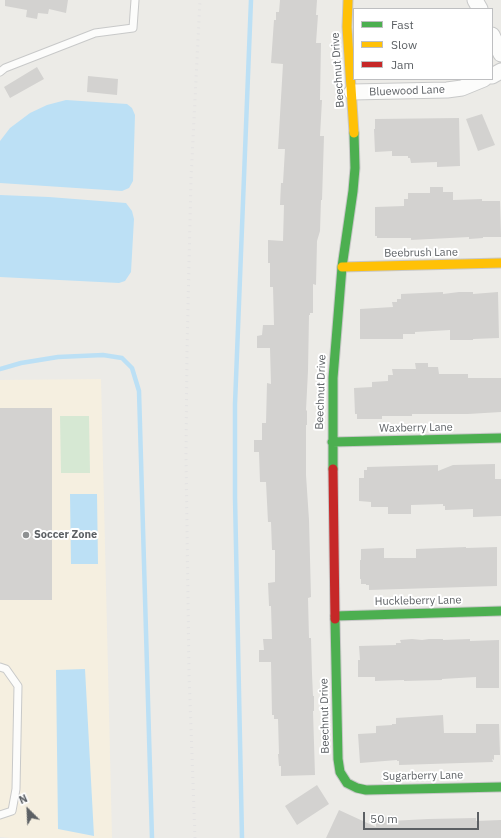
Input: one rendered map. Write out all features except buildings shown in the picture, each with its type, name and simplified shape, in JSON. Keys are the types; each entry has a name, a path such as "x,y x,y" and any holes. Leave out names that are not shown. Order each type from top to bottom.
{"street":[{"name":"Beechnut Drive","path":"347,783 340,772 338,759 332,442 333,378 338,312 342,267 355,168 352,92 347,27 348,0"},
{"path":"493,37 501,54"},
{"name":"Bluewood Lane","path":"352,92 448,90 462,88 482,80"},
{"name":"Beebrush Lane","path":"342,267 501,263"},
{"name":"Waxberry Lane","path":"332,442 501,438"},
{"name":"Huckleberry Lane","path":"335,616 501,611"},
{"name":"Sugarberry Lane","path":"347,783 357,788 366,790 501,786"}],"lane":[{"path":"0,72 5,68 95,33 133,28 135,0"},
{"path":"0,667 6,669 18,686 16,789 12,810 0,815"}],"shaded area":[{"path":"101,379 112,838 0,837 0,380"}],"green space":[{"path":"60,416 89,416 90,473 61,473"}],"water":[{"path":"66,100 127,104 132,108 135,115 133,181 129,188 122,191 0,183 0,141 10,128 30,113 47,105"},
{"path":"0,195 126,203 132,211 134,219 131,272 125,281 119,283 0,277"},
{"path":"70,494 97,494 98,564 71,564"},
{"path":"85,669 94,836 58,829 56,670"}],"waterway":[{"path":"242,838 235,497 235,404 251,0"},
{"path":"0,369 21,363 58,357 103,355 122,358 132,368 139,391 152,838"}],"railway":[{"path":"195,838 189,673 186,457 191,179 200,0"}],"traffic: fast":[{"path":"333,469 333,378 342,267 355,168 354,133"},
{"path":"332,442 501,438"},
{"path":"335,616 501,611"},
{"path":"335,619 338,759 340,772 347,783 357,788 366,790 501,787"}],"traffic: slow":[{"path":"348,0 347,27 354,133"},
{"path":"342,267 501,263"}],"traffic: jam":[{"path":"333,469 335,619"}],"place":[{"name":"Soccer Zone","path":"26,535"}]}
